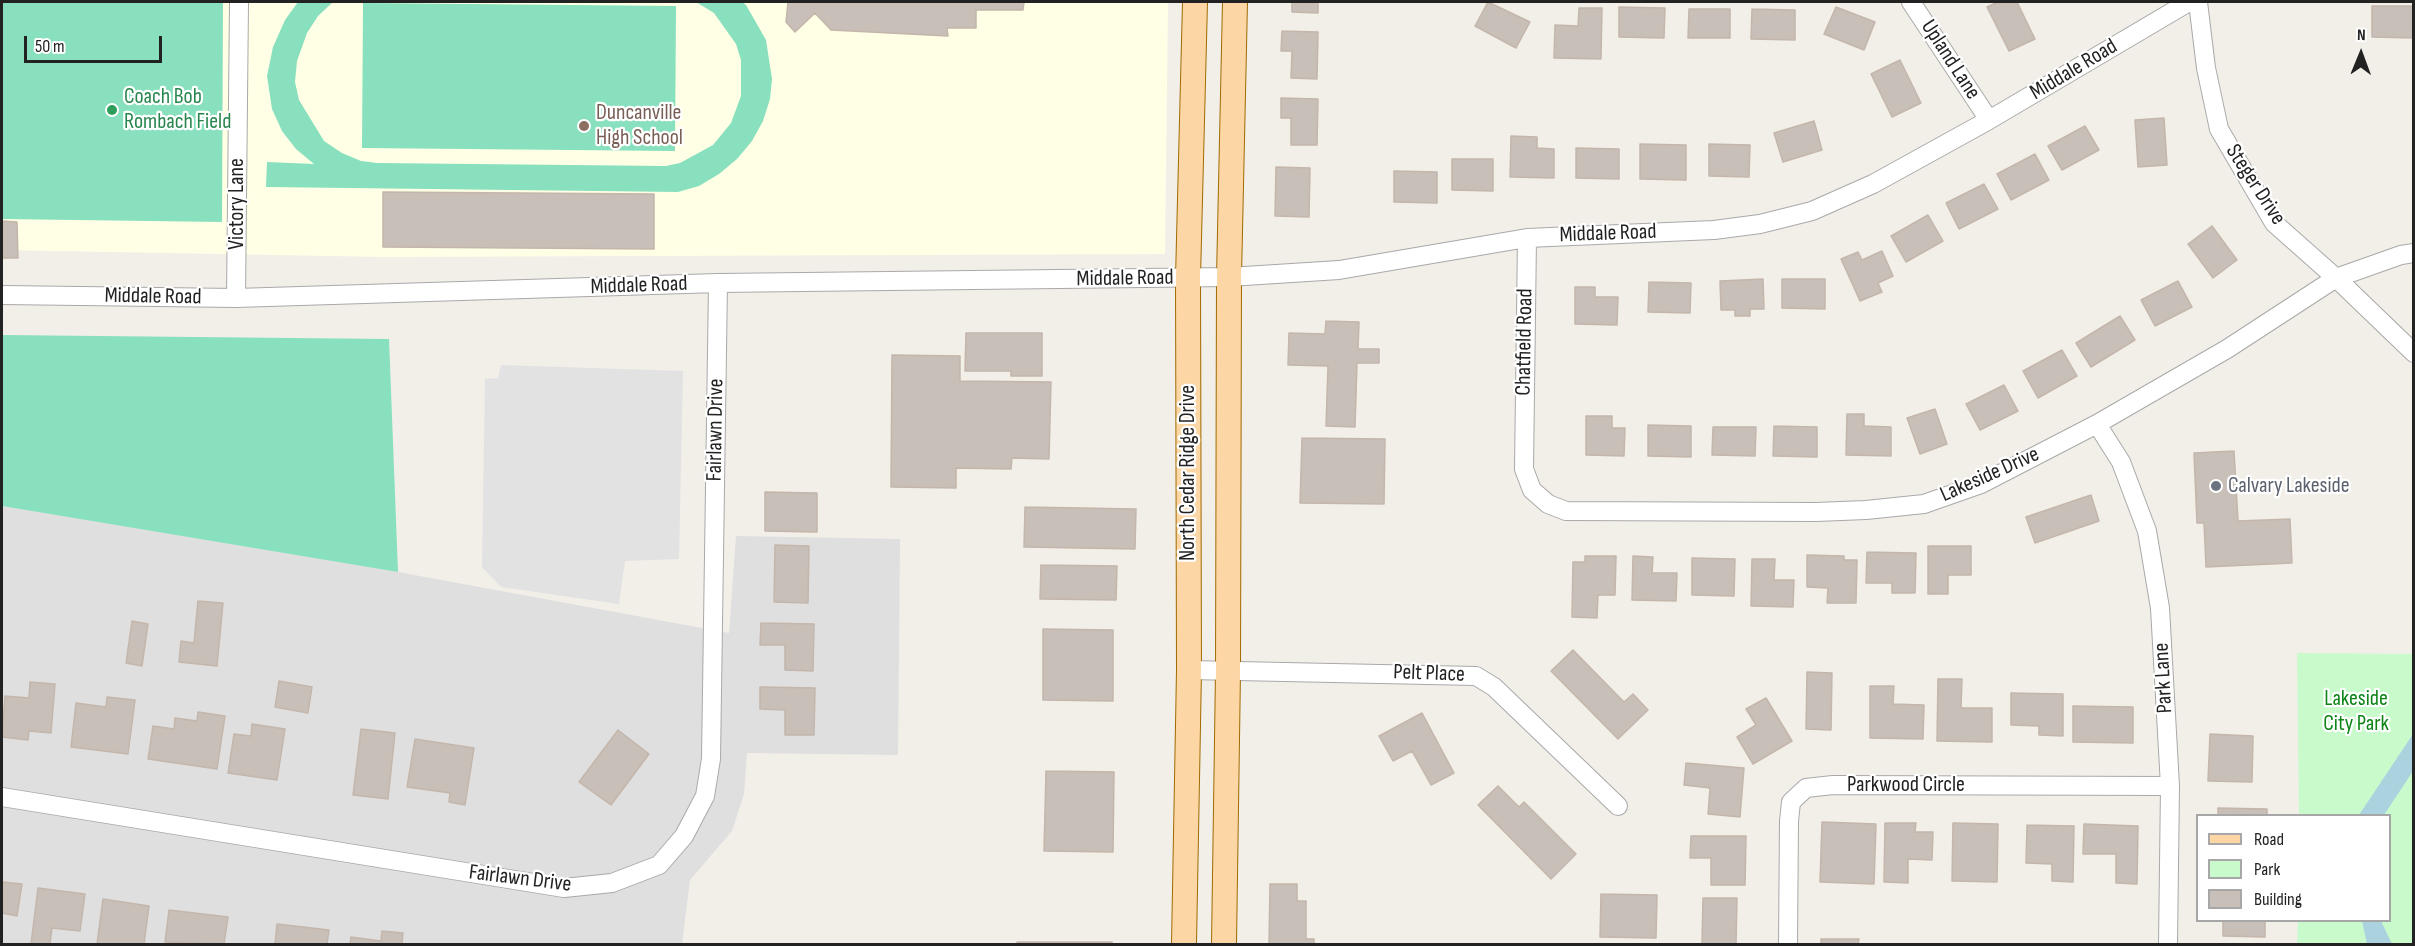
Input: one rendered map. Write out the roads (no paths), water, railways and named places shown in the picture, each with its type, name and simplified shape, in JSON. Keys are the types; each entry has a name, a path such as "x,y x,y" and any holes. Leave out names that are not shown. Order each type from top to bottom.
{"main road":[{"name":"North Cedar Ridge Drive","path":"1184,945 1189,670 1188,278 1194,2"},
{"name":"North Cedar Ridge Drive","path":"1224,945 1228,671 1229,278 1235,2"}],"street":[{"name":"Victory Lane","path":"236,298 239,2"},
{"name":"Upland Lane","path":"1911,2 1989,120"},
{"name":"Middale Road","path":"2,295 236,298 718,283 1229,278 1339,270 1527,238 1714,230 1760,224 1812,211 1873,184 1989,120 2189,2"},
{"name":"Steger Drive","path":"2198,2 2206,68 2219,129 2274,223 2336,278 2414,353"},
{"name":"Chatfield Road","path":"1524,445 1527,238"},
{"name":"Lakeside Drive","path":"1524,445 1524,469 1532,490 1548,504 1566,510 1856,511 1923,504 1981,484 2097,424 2227,349 2336,278 2401,255 2414,253"},
{"name":"Fairlawn Drive","path":"2,797 564,888 612,883 659,866 684,836 705,796 711,759 718,283"},
{"name":"Park Lane","path":"2097,424 2121,462 2147,531 2160,608 2170,786 2168,945"},
{"name":"Pelt Place","path":"1189,670 1476,676 1494,687 1618,806"},
{"name":"Parkwood Circle","path":"1788,945 1791,802 1806,788 1833,785 2170,786"}],"water":[{"path":"2413,734 2413,771 2385,814 2360,814"},
{"path":"2362,922 2381,922 2392,944 2367,944"}],"place":[{"name":"Coach Bob Rombach Field","path":"112,110"},
{"name":"Duncanville High School","path":"584,126"},
{"name":"Calvary Lakeside","path":"2216,486"}],"park label":[{"name":"Lakeside City Park","path":"2356,712"}]}
